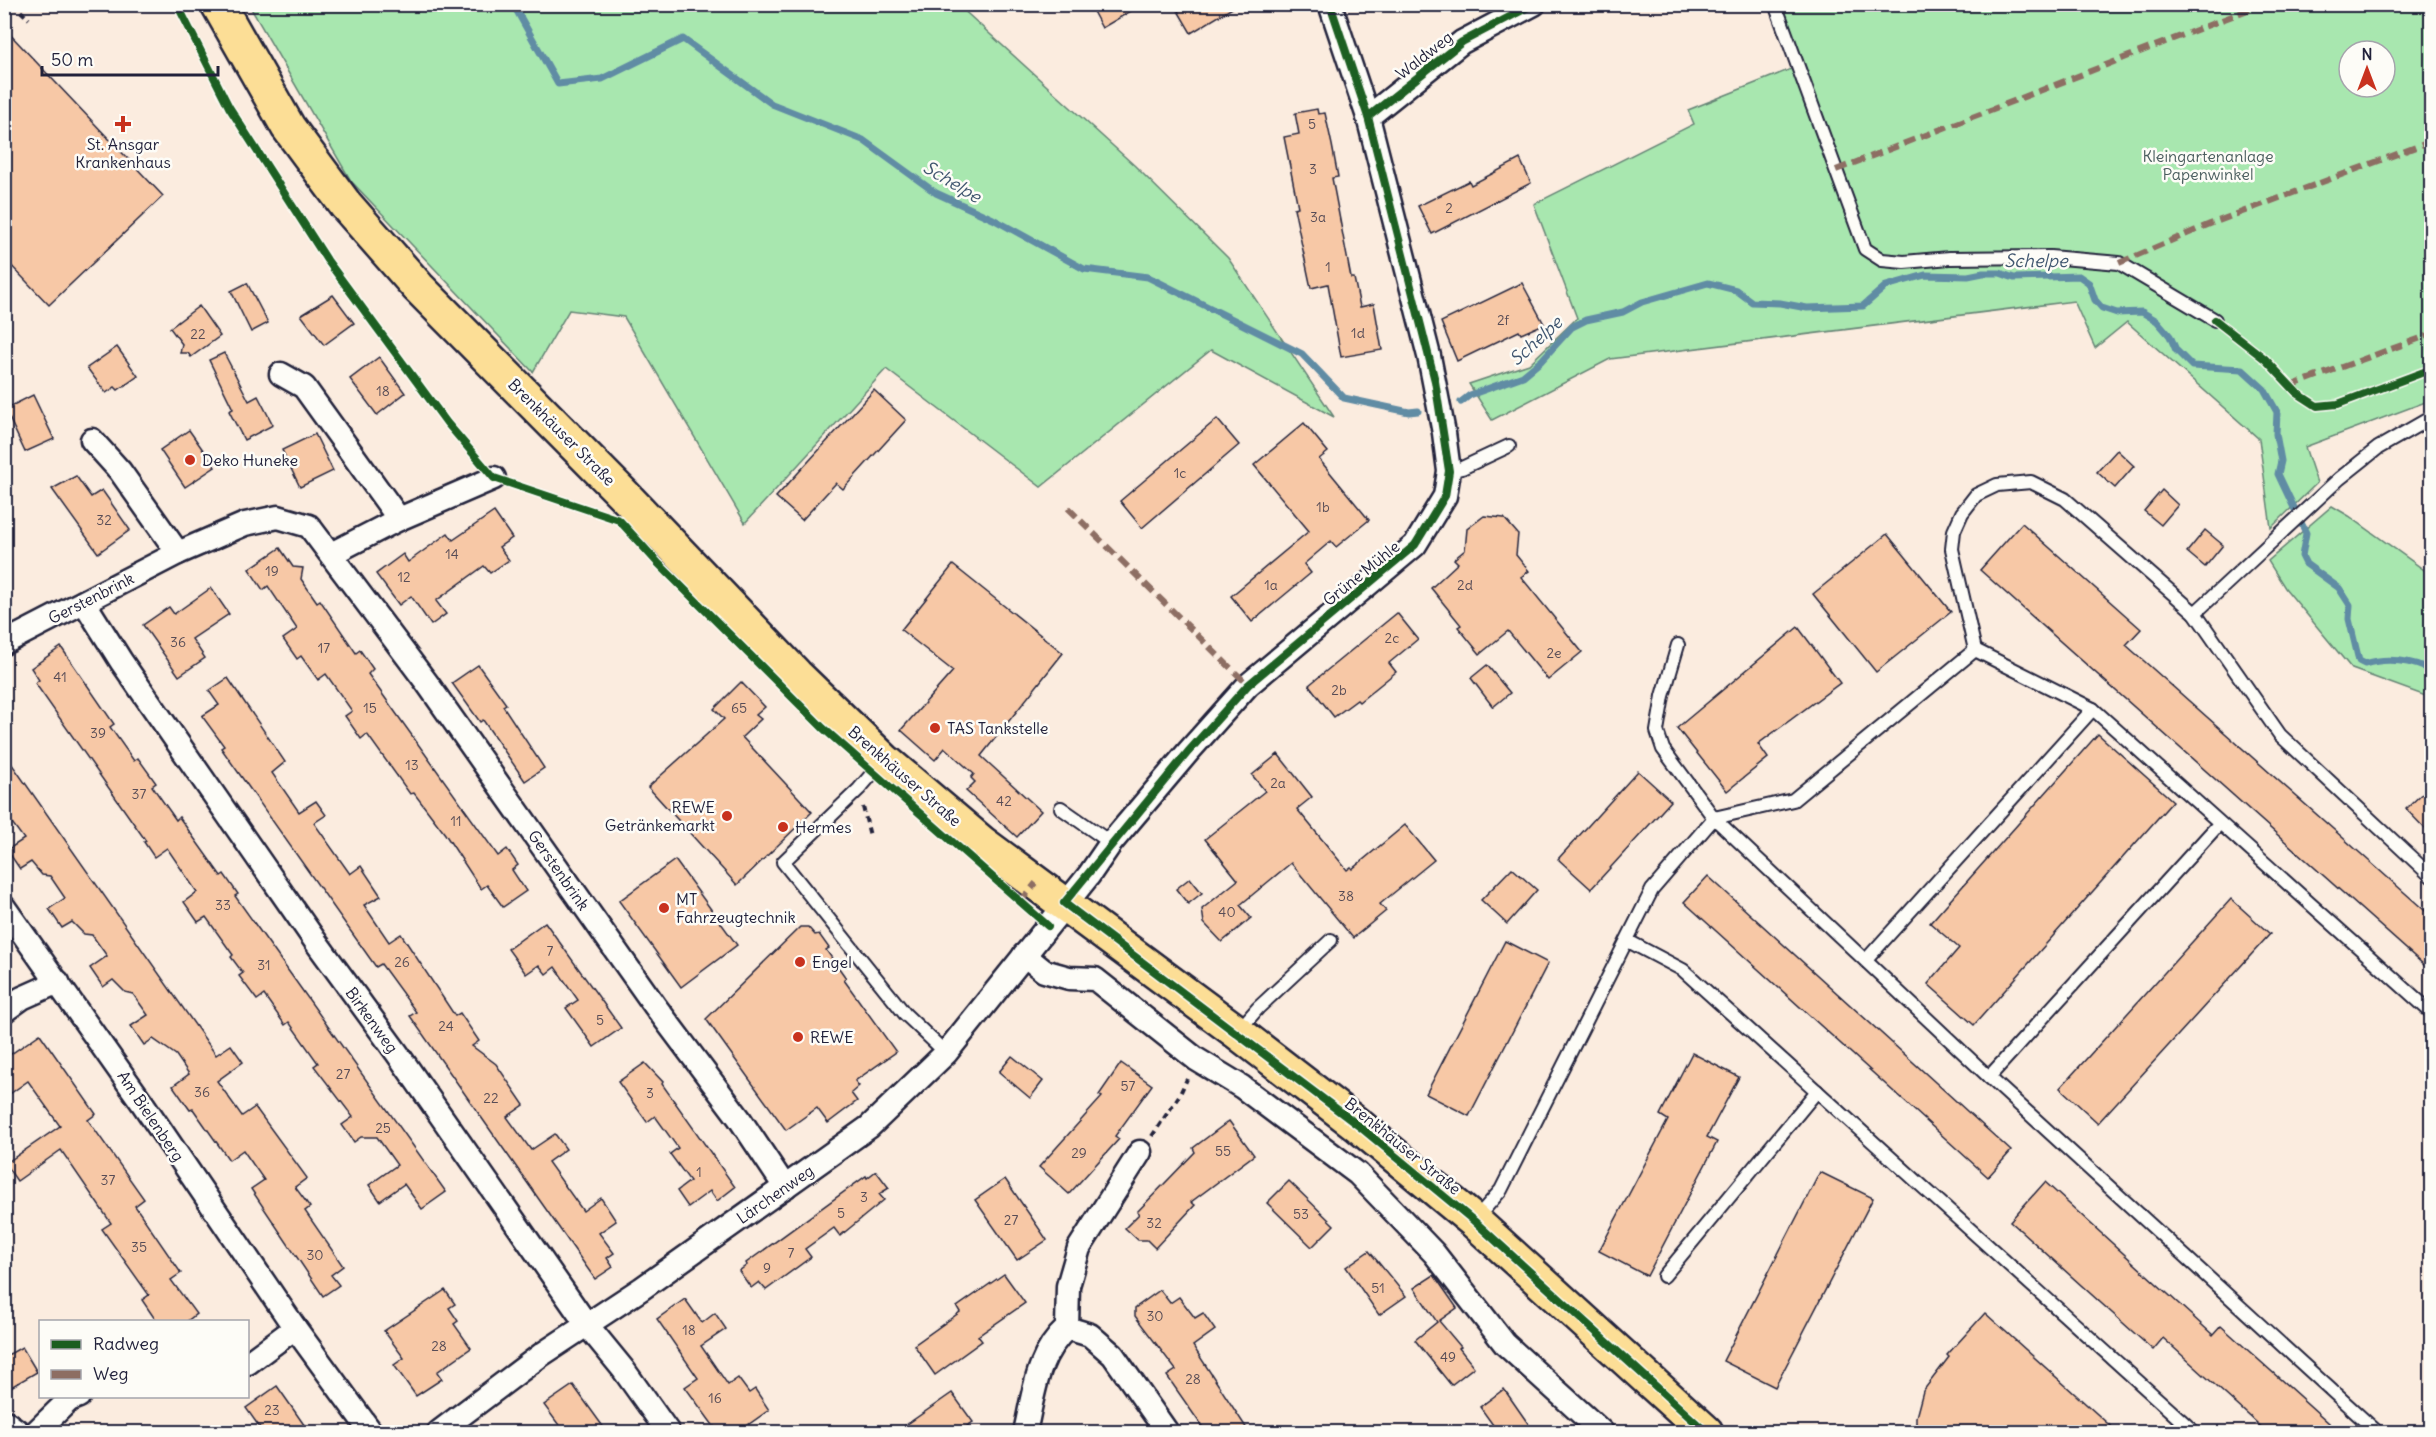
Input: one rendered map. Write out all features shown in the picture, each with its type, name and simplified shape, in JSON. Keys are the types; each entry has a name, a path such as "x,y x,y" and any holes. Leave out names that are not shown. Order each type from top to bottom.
{"main road":[{"name":"Brenkhäuser Straße","path":"218,4 288,127 345,204 418,287 624,495 796,675 884,760 982,843 1237,1032 1359,1126 1474,1221 1706,1432"}],"street":[{"name":"Grüne Mühle","path":"1064,903 1089,875 1111,843 1248,685 1415,545 1445,496 1449,471 1435,381 1368,117 1330,4"},
{"name":"Waldweg","path":"1368,117 1462,42 1534,4"},
{"path":"281,374 304,387 399,519"},
{"path":"92,440 120,471 178,553"},
{"path":"331,554 399,519 494,478"},
{"name":"Gerstenbrink","path":"4,643 178,553 245,524 278,517 309,526 427,683 628,967 739,1118 785,1187"},
{"name":"Birkenweg","path":"84,602 121,661 316,942 397,1053 587,1325 623,1369 668,1432"},
{"name":"Lärchenweg","path":"439,1432 542,1355 869,1126 946,1053 1064,903"},
{"name":"Am Bielenberg","path":"4,907 295,1328 371,1432"},
{"path":"1024,955 1044,971 1069,978 1095,979 1196,1059 1242,1087 1358,1174 1434,1253 1505,1344 1602,1432"},
{"path":"4,1011 22,998 58,982"},
{"path":"1025,1432 1038,1371 1053,1340 1067,1328 1068,1286 1079,1248 1140,1152"},
{"path":"249,1362 295,1328"},
{"path":"1067,1328 1090,1335 1113,1355 1167,1432"},
{"path":"36,1432 69,1400 74,1398"},
{"path":"4,1421 19,1432"}],"lane":[{"path":"1775,4 1865,249 1882,260 1904,262 1950,258 2050,257 2119,264 2165,288 2215,320"},
{"path":"2195,613 2339,479 2388,442 2432,417"},
{"path":"1449,471 1462,468 1509,446"},
{"path":"1975,650 1952,549 1954,531 1962,513 1976,495 1997,485 2031,482 2065,499 2195,613 2280,735 2432,877"},
{"path":"1678,645 1663,696 1657,731 1663,749 1714,818 1989,1077 2377,1432"},
{"path":"1975,650 2093,709 2432,1013"},
{"path":"1474,1221 1501,1190 1652,890 1714,818 1792,800 1975,650"},
{"path":"1866,960 2093,709"},
{"path":"884,760 859,789 783,862 905,1014 946,1053"},
{"path":"1061,808 1111,843"},
{"path":"1989,1077 2219,824"},
{"path":"1237,1032 1258,1008 1330,940"},
{"path":"1628,941 1683,970 2194,1432"},
{"path":"1664,1276 1817,1091"}],"path":[{"path":"13,4 29,19"},
{"path":"859,789 870,836"},
{"path":"1140,1152 1179,1096 1196,1059"}],"green space":[{"path":"249,5 958,5 1135,166 1228,258 1334,417 1211,350 1041,487 886,369 745,523 624,317 569,310 533,372 351,181"},
{"name":"Kleingartenanlage Papenwinkel","path":"1781,5 2431,5 2431,400 2305,447 2317,483 2271,528 2259,439 2127,322 2095,348 2074,301 1610,359 1492,420 1469,384 1529,364 1577,318 1534,204 1694,124 1688,110 1801,65"},
{"path":"2332,506 2431,575 2431,698 2352,669 2285,588 2268,561"}],"building":[{"path":"1089,4 1143,4 1102,28"},
{"path":"1174,4 1239,4 1191,33"},
{"path":"4,28 163,196 49,305 4,258"},
{"path":"1317,109 1318,114 1325,113 1332,145 1338,177 1332,178 1351,278 1354,278 1360,307 1374,304 1382,350 1341,357 1328,284 1311,288 1294,208 1298,207 1284,137 1299,134 1295,113"},
{"path":"1520,159 1531,183 1432,234 1418,206 1469,181 1471,185"},
{"path":"247,283 268,323 251,332 231,291"},
{"path":"1522,283 1544,324 1521,334 1519,331 1457,361 1441,322"},
{"path":"333,295 354,323 324,345 301,315"},
{"path":"199,306 220,336 191,357 188,353 180,353 182,344 170,328"},
{"path":"117,347 138,376 118,390 115,387 106,393 87,368"},
{"path":"224,353 249,401 258,396 273,425 244,440 229,411 233,409 209,360"},
{"path":"379,357 405,393 377,415 350,379"},
{"path":"874,390 906,420 843,489 836,483 802,520 776,497"},
{"path":"33,395 54,439 25,452 5,409"},
{"path":"1217,419 1239,445 1142,528 1120,501"},
{"path":"1304,423 1328,452 1319,459 1369,520 1336,547 1331,541 1304,564 1311,573 1252,622 1231,596 1309,531 1254,465"},
{"path":"189,430 215,467 185,487 160,450"},
{"path":"315,434 333,471 300,487 282,450"},
{"path":"2117,450 2134,466 2115,488 2097,472"},
{"path":"76,476 91,497 102,490 130,530 98,553 52,489"},
{"path":"2162,490 2178,505 2161,525 2144,511"},
{"path":"494,512 512,538 499,547 509,560 490,573 484,566 436,601 446,614 431,625 411,596 399,605 376,574 403,554 408,562 448,533 453,540"},
{"path":"1484,516 1504,518 1518,534 1516,555 1529,571 1521,577 1582,652 1548,680 1508,631 1480,654 1458,627 1461,625 1431,588 1458,563 1454,559 1465,550 1467,529"},
{"path":"2022,523 2141,629 2126,645 2432,917 2432,972 1980,570"},
{"path":"2205,530 2223,545 2205,567 2187,552"},
{"path":"1887,534 1951,612 1876,672 1813,594"},
{"path":"280,548 293,567 303,568 301,579 317,602 320,600 356,653 360,650 373,669 368,674 498,856 507,849 518,865 512,870 526,891 503,907 487,885 481,889 445,834 414,793 410,794 367,734 361,739 345,716 352,711 326,674 318,680 301,656 297,659 283,639 297,629 268,586 263,590 249,569"},
{"path":"953,565 1063,653 981,756 1041,811 1017,837 966,791 975,782 971,778 974,774 945,748 935,760 901,730 953,671 901,630"},
{"path":"211,588 229,614 192,639 205,658 179,676 143,625 169,607 174,614"},
{"path":"1397,613 1418,639 1389,663 1396,672 1359,702 1357,700 1334,717 1309,685"},
{"path":"1798,627 1840,683 1758,744 1768,758 1727,791 1677,728"},
{"path":"61,647 114,724 110,727 134,761 138,758 156,783 152,786 176,820 179,817 221,876 224,874 238,894 235,896 446,1192 422,1209 404,1184 380,1201 369,1185 397,1165 377,1137 361,1137 354,1142 342,1125 353,1117 314,1066 318,1063 289,1022 285,1025 264,995 257,1000 239,976 243,973 231,957 233,955 206,917 198,922 184,902 197,892 167,848 154,857 144,842 146,841 35,683 39,680 31,668"},
{"path":"478,665 506,704 503,706 544,768 525,781 483,720 480,722 452,683"},
{"path":"1487,665 1510,693 1493,707 1471,678"},
{"path":"228,678 285,762 272,773 299,812 316,801 326,815 314,823 350,874 361,866 381,896 364,905 389,942 401,934 455,1016 460,1013 479,1041 472,1046 496,1064 524,1105 507,1117 531,1150 555,1134 566,1149 548,1162 583,1211 601,1198 616,1221 599,1233 614,1253 607,1258 613,1267 595,1279 410,1016 416,1012 381,964 376,967 221,748 224,746 202,716 219,705 209,691"},
{"path":"741,682 765,707 756,715 761,719 742,737 812,812 737,885 648,787 724,719 714,709"},
{"path":"2098,734 2173,801 1974,1025 1928,984 1959,948 1930,923"},
{"path":"4,753 216,1055 231,1045 243,1062 217,1081 242,1116 255,1107 307,1178 295,1187 310,1207 305,1211 343,1266 331,1275 339,1285 323,1296 251,1189 264,1180 243,1150 229,1160 193,1109 190,1110 173,1086 189,1074 176,1055 153,1039 144,1045 131,1026 148,1015 133,994 125,992 113,980 103,987 90,968 107,956 92,935 84,934 72,922 62,928 49,909 65,898 50,876 42,875 31,862 20,869 7,850 24,839 4,812"},
{"path":"1278,754 1312,797 1297,809 1347,870 1351,867 1352,869 1405,825 1434,860 1380,904 1386,911 1353,938 1291,863 1240,905 1251,918 1222,942 1204,923 1202,909 1238,880 1205,839 1265,791 1252,775"},
{"path":"1638,771 1671,801 1591,889 1558,859"},
{"path":"2432,784 2432,836 2406,809"},
{"path":"675,860 737,945 681,987 619,901"},
{"path":"1512,868 1537,890 1507,924 1481,900"},
{"path":"1708,876 2011,1151 1988,1177 1684,902"},
{"path":"1190,878 1202,893 1188,904 1176,889"},
{"path":"2231,899 2270,934 2098,1123 2060,1088"},
{"path":"545,922 621,1028 594,1047 566,1008 578,1000 555,967 546,974 539,965 526,974 508,949"},
{"name":"REWE","path":"800,927 808,927 815,935 819,934 829,948 826,950 846,978 844,980 896,1052 855,1081 859,1086 851,1093 857,1101 828,1123 817,1108 786,1130 706,1019"},
{"path":"1505,941 1548,963 1469,1116 1426,1094"},
{"path":"40,1034 96,1114 88,1120 144,1199 135,1206 181,1273 171,1280 196,1314 188,1320 156,1320 142,1300 149,1295 102,1229 111,1223 61,1150 17,1181 5,1164 60,1126 28,1081 4,1098 4,1059"},
{"path":"1692,1053 1739,1077 1707,1137 1717,1142 1647,1276 1599,1251 1668,1120 1660,1115"},
{"path":"1012,1056 1043,1081 1030,1098 999,1072"},
{"path":"645,1063 663,1082 662,1084 735,1187 717,1201 710,1191 688,1207 677,1191 690,1181 670,1154 678,1148 655,1116 647,1122 618,1082"},
{"path":"1121,1063 1152,1085 1115,1136 1119,1139 1069,1194 1039,1167 1102,1097 1099,1095"},
{"path":"1229,1121 1254,1155 1191,1202 1195,1205 1155,1248 1147,1240 1138,1240 1125,1228 1139,1214 1137,1212 1195,1152 1193,1148"},
{"path":"876,1171 889,1188 879,1194 884,1200 840,1236 834,1228 805,1249 811,1257 766,1290 759,1282 751,1288 739,1271 747,1265 746,1263"},
{"path":"1820,1172 1873,1198 1775,1387 1723,1361"},
{"path":"1005,1179 1047,1240 1017,1260 975,1200"},
{"path":"1289,1181 1334,1225 1312,1247 1267,1203"},
{"path":"2045,1182 2213,1335 2221,1326 2339,1432 2267,1432 2163,1338 2153,1350 2010,1221"},
{"path":"1369,1251 1406,1296 1379,1315 1346,1267"},
{"path":"1004,1274 1025,1303 978,1336 982,1341 935,1375 914,1345 960,1312 957,1307"},
{"path":"1434,1275 1457,1308 1439,1321 1474,1367 1451,1385 1415,1340 1437,1322 1414,1288"},
{"path":"445,1290 455,1304 449,1308 458,1321 454,1324 471,1348 437,1372 442,1379 416,1396 394,1365 404,1358 384,1331"},
{"path":"1160,1290 1170,1303 1179,1297 1195,1318 1203,1313 1215,1330 1193,1346 1249,1432 1206,1432 1167,1376 1176,1370 1135,1316 1135,1308"},
{"path":"685,1299 702,1323 715,1313 726,1329 701,1346 728,1385 738,1378 749,1393 755,1389 769,1410 748,1425 753,1432 718,1432 685,1387 698,1378 657,1319"},
{"path":"1985,1313 2117,1432 1916,1432 1916,1417 1923,1391 1949,1357 1947,1355"},
{"path":"22,1347 37,1372 4,1391 4,1357"},
{"path":"573,1385 607,1432 564,1432 544,1405"},
{"path":"277,1386 309,1432 263,1432 246,1408"},
{"path":"1504,1389 1534,1432 1498,1432 1480,1407"},
{"path":"952,1393 973,1422 958,1432 896,1432"}],"waterway":[{"name":"Schelpe","path":"513,4 558,84 602,79 683,39 772,104 863,140 936,193 993,219 1084,269 1148,277 1302,354 1344,398 1409,412 1418,411"},
{"name":"Schelpe","path":"1461,402 1470,395 1523,376 1541,361 1572,327 1586,320 1623,312 1642,302 1708,283 1736,290 1752,302 1780,303 1807,308 1863,306 1886,286 1925,275 1968,276 2000,273 2014,278 2079,276 2089,283 2095,300 2102,308 2117,313 2142,312 2157,321 2170,336 2176,350 2192,366 2242,369 2264,389 2277,412 2276,434 2281,461 2278,474 2306,533 2302,556 2306,564 2339,588 2350,605 2349,619 2359,661 2365,664 2399,661 2416,664 2432,671"}],"marked path":[{"path":"1836,170 2263,4"},
{"path":"2119,263 2210,224 2432,141"},
{"path":"2290,386 2432,334"},
{"path":"1068,508 1248,685"},
{"path":"1020,902 1036,883"}],"cycle path":[{"path":"177,4 229,107 327,260 447,423 494,478 619,520 658,563 823,728 1048,926"},
{"path":"1330,4 1368,117 1435,381 1449,471 1445,496 1415,545 1248,685 1188,752 1064,903 1359,1126 1474,1221 1706,1432"},
{"path":"1368,117 1462,42 1534,4"},
{"path":"2215,320 2265,359 2297,393 2317,406 2338,404 2432,369"}],"place":[{"name":"St. Ansgar Krankenhaus","path":"123,124"},
{"name":"Deko Huneke","path":"190,460"},
{"name":"TAS Tankstelle","path":"935,728"},
{"name":"REWE Getränkemarkt","path":"727,816"},
{"name":"Hermes","path":"783,827"},
{"name":"MT Fahrzeugtechnik","path":"664,908"},
{"name":"Engel","path":"800,962"},
{"name":"REWE","path":"798,1037"}]}
